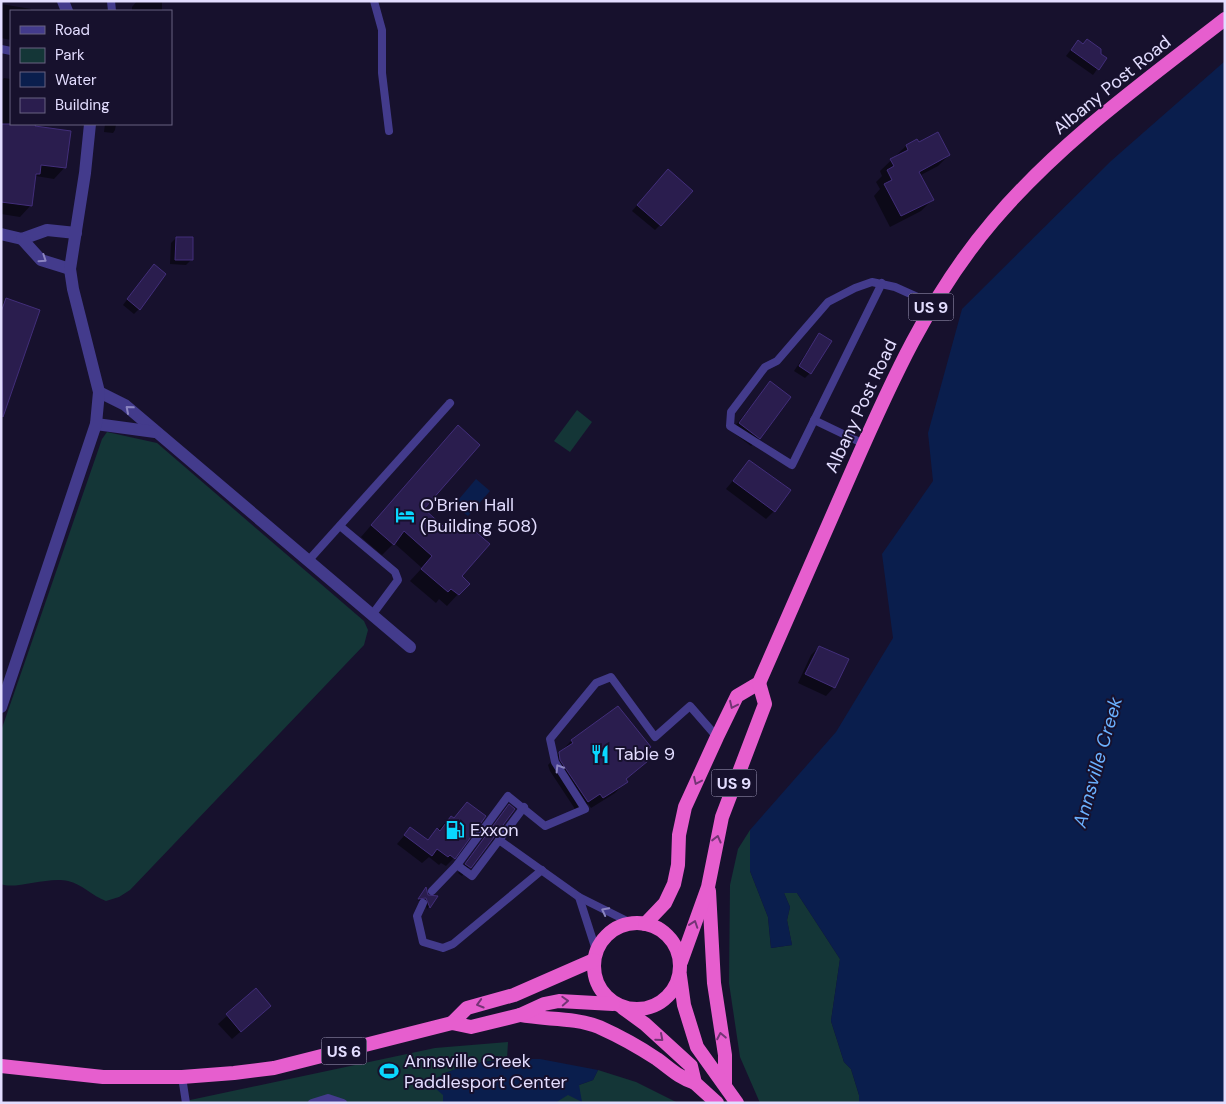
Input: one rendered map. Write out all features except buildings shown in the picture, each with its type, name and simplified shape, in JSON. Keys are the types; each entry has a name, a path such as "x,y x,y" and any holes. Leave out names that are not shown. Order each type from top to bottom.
{"highway":[{"name":"Albany Post Road","path":"759,683 898,367 933,304 968,251 992,221 1047,164 1104,114 1225,19"},
{"name":"US 9","path":"595,955 607,935 618,927 638,924 665,903 674,884 685,807 737,696 759,683 765,704 722,817 708,887"},
{"path":"618,1006 637,1010 651,1007 664,1000 674,988 708,887"},
{"path":"708,887 713,975 725,1055 725,1084"},
{"path":"638,924 658,929 668,937 676,948 684,1005 698,1047 725,1084 736,1103"},
{"name":"US 6","path":"452,1023 467,1008 514,995 595,955 594,975 598,989 618,1006 645,1024 691,1066 695,1083"},
{"name":"US 6","path":"1,1066 103,1077 182,1077 274,1068 452,1023 471,1027 520,1015 544,1004 560,1001 618,1006"},
{"name":"US 6","path":"520,1015 563,1019 596,1026 619,1036 658,1059 680,1078 695,1083 717,1103"}],"street":[{"path":"1,707 96,424 99,392 72,289 70,269 90,125"},
{"path":"1,234 22,239 47,230 76,233"},
{"path":"22,239 41,260 70,269"},
{"path":"99,392 125,405 410,647"},
{"path":"96,424 155,432"}],"lane":[{"path":"374,1 382,30 382,72 390,131"},
{"path":"882,283 792,465 730,426 731,412 764,367 777,361 828,302 855,288 872,282 882,283 933,304"},
{"path":"308,561 450,403"},
{"path":"814,420 864,444"},
{"path":"340,526 395,572 398,580 395,587 372,615"},
{"path":"432,891 469,851 508,796 532,813 545,826 585,809 555,762 550,739 596,683 611,676 655,737 690,706 717,737"},
{"path":"457,865 472,876 524,807"},
{"path":"498,840 579,897 638,924"},
{"path":"423,903 416,916 423,942 443,948 453,944 542,870"},
{"path":"579,897 595,955"},
{"path":"182,1077 186,1103"},
{"path":"312,1103 328,1098 343,1103"}],"green space":[{"path":"577,410 592,422 570,452 554,441"},
{"path":"107,432 157,443 364,621 368,630 364,645 130,890 119,897 106,901 68,881 51,880 15,885 1,884 1,731 102,439"},
{"path":"750,830 750,871 768,917 771,948 792,945 787,920 790,907 784,893 797,893 840,959 831,1021 844,1062 851,1069 859,1095 859,1103 760,1103 740,1057 729,983 730,885 738,849"},
{"name":"Annsville Creek Paddlesport Center","path":"508,1042 507,1059 482,1062 444,1073 443,1103 176,1103 435,1048"},
{"path":"598,1070 636,1082 678,1103 555,1103 579,1085 593,1080"}],"water":[{"name":"Annsville Creek","path":"1225,61 1225,1100 1221,1103 859,1103 859,1095 851,1069 844,1062 831,1021 840,959 797,893 784,893 790,907 787,920 792,945 771,948 768,917 750,871 750,830 836,732 893,638 882,554 933,481 928,433 962,309 1111,161"},
{"path":"476,479 490,491 468,516 454,505"},
{"path":"507,1059 540,1059 598,1070 593,1080 579,1085 582,1102 568,1095 555,1103 443,1103 443,1095 435,1088 437,1078 462,1067"}],"place":[{"name":"O'Brien Hall (Building 508)","path":"405,515"},
{"name":"Table 9","path":"600,754"},
{"name":"Exxon","path":"455,830"},
{"name":"Annsville Creek Paddlesport Center","path":"389,1071"}]}
